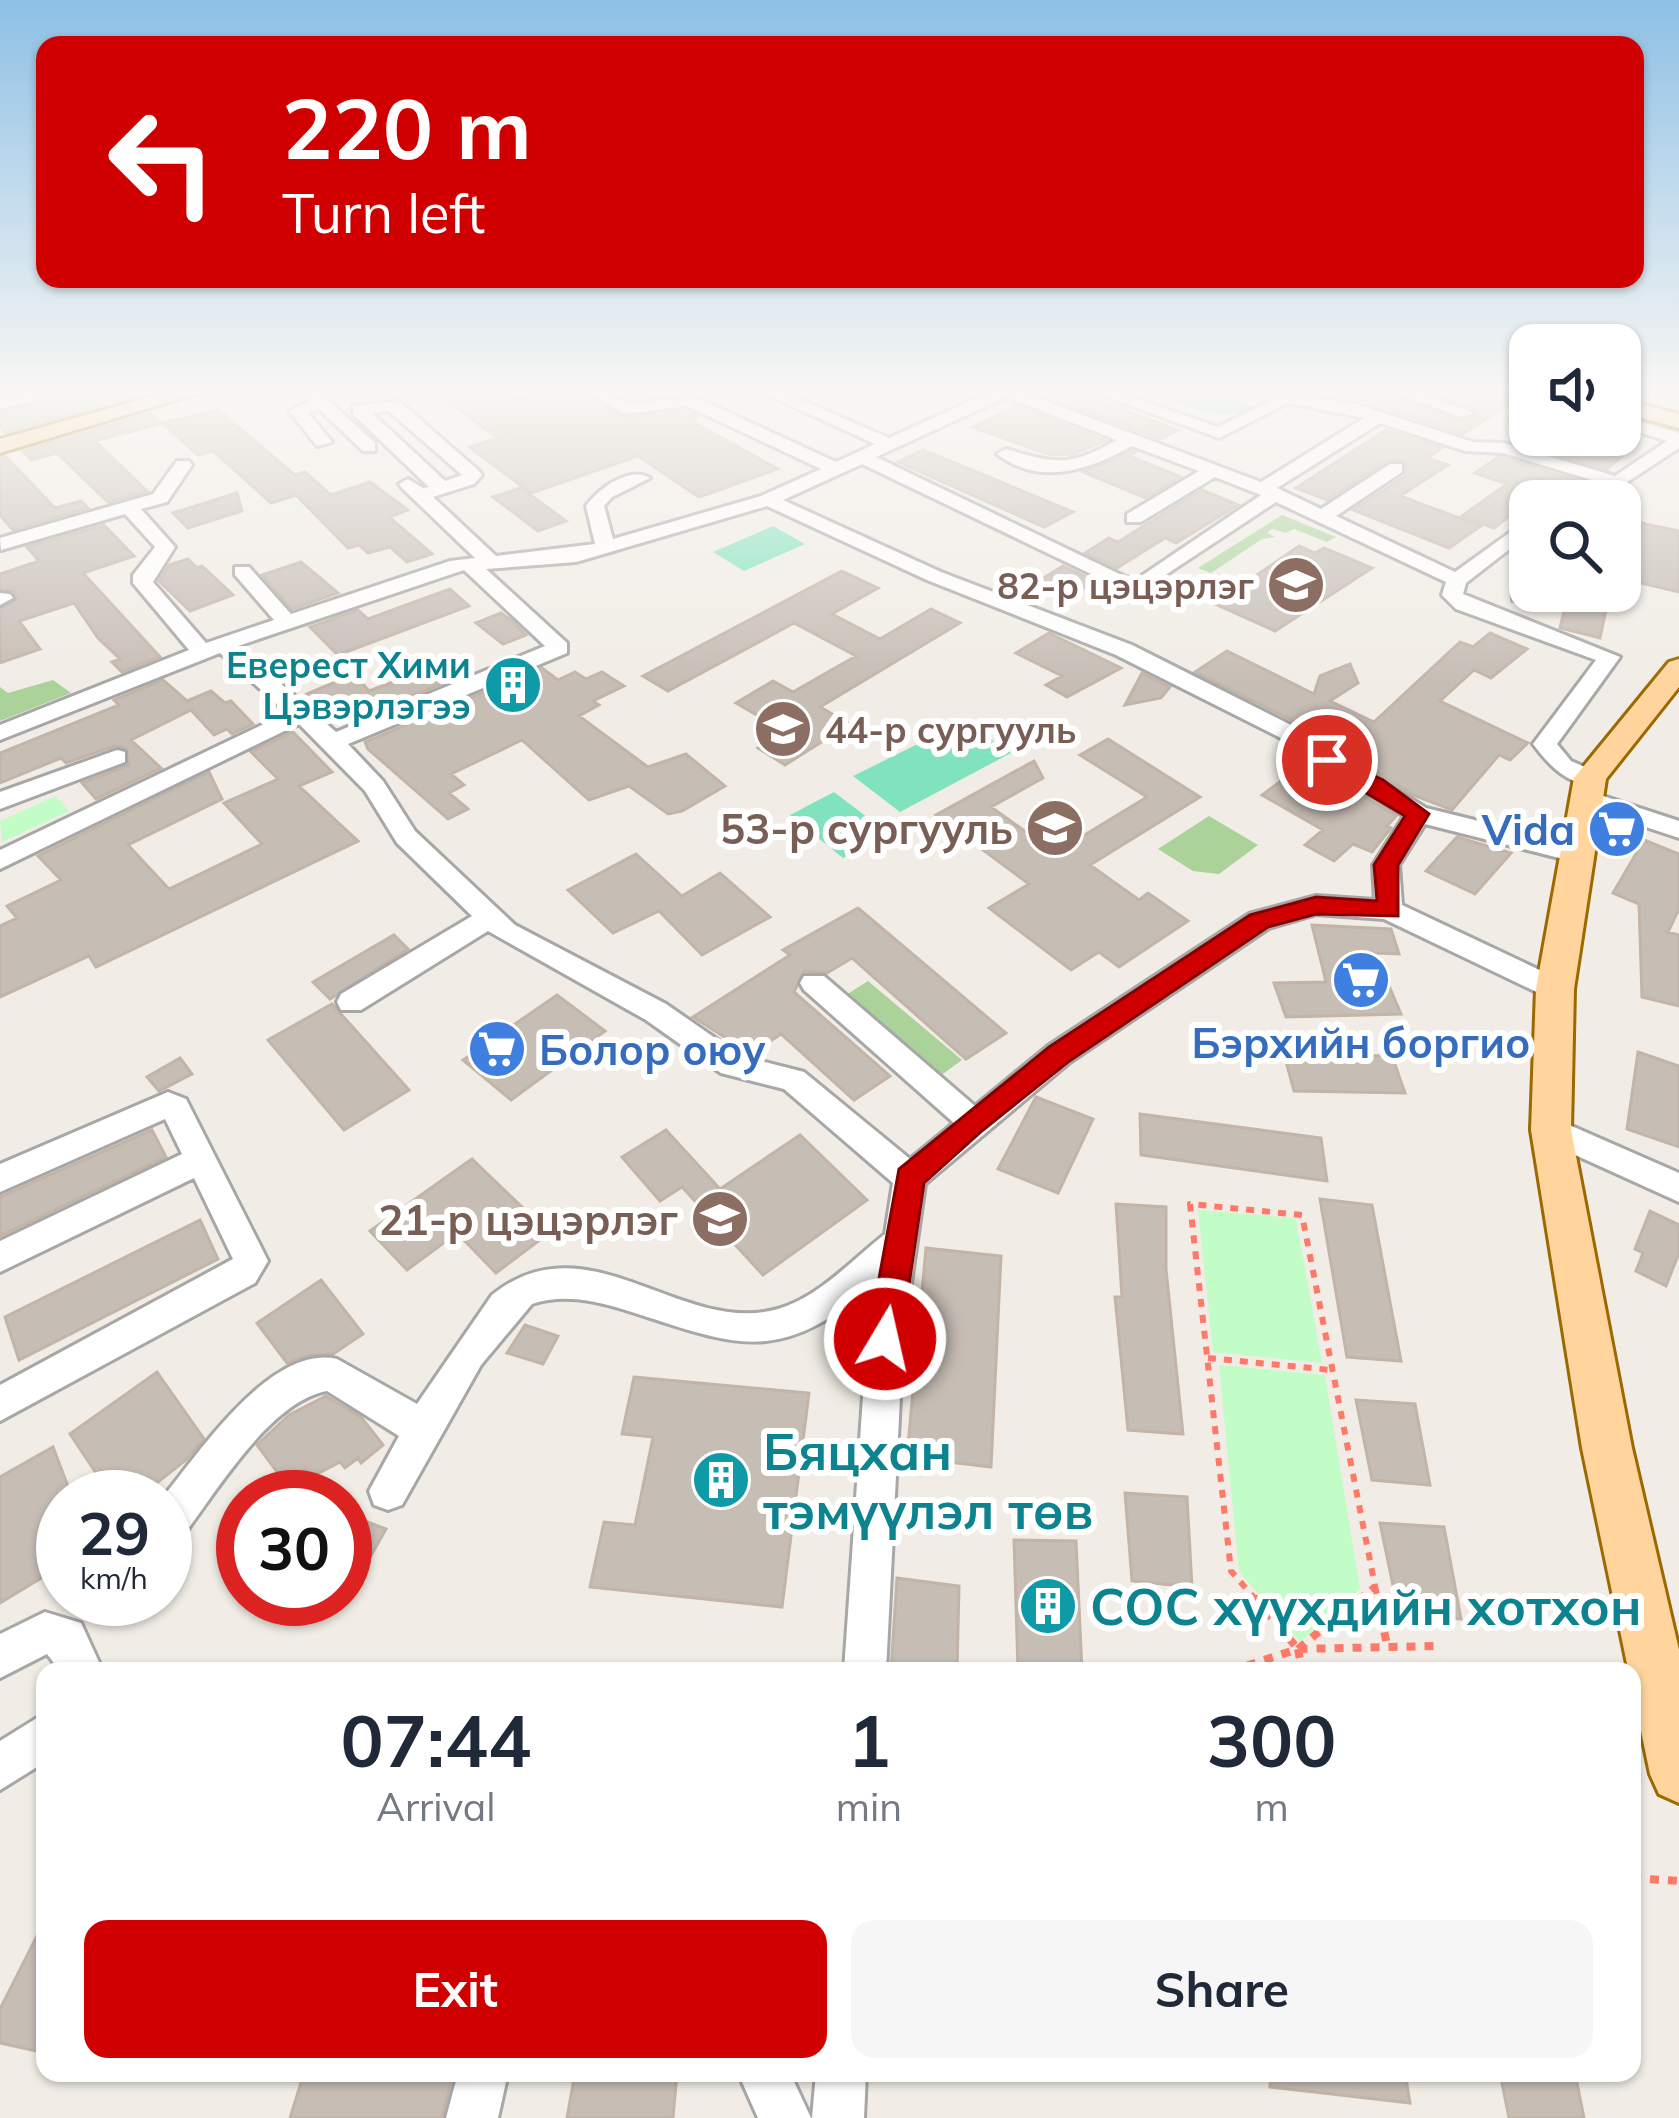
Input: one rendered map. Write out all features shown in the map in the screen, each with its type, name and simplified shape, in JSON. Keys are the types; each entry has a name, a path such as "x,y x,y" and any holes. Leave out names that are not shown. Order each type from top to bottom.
{"main road":[{"path":"1678,672 1587,788 1555,989 1550,1130 1576,1289 1660,1612 1679,1774"}],"street":[{"path":"1,544 131,510 160,498 166,489"},
{"path":"333,742 559,648 413,489"},
{"path":"421,496 440,489"},
{"path":"606,549 595,506 617,489"},
{"path":"0,733 212,648 478,561 546,560 606,549 792,489"},
{"path":"952,489 1135,589 1272,489"},
{"path":"1134,518 1182,489"},
{"path":"1264,489 1456,580"},
{"path":"1322,518 1365,489"},
{"path":"768,500 934,576 1124,650 1289,734 1418,814 1576,854"},
{"path":"131,510 165,548 143,575 143,583 212,648 333,742 374,786 406,837 489,918 523,944 656,1012 732,1065 793,1080 910,1178"},
{"path":"1509,540 1456,580 1452,595 1462,605 1610,657 1545,745 1587,788 1679,830"},
{"path":"242,571 287,622"},
{"path":"0,860 302,714"},
{"path":"0,801 117,757"},
{"path":"1389,910 1386,865 1418,814"},
{"path":"866,1662 885,1339 910,1178 1059,1054 1259,921 1316,905 1389,910 1555,989"},
{"path":"352,1002 489,918"},
{"path":"814,983 973,1122"},
{"path":"0,1179 168,1104 175,1108 251,1261 243,1272 0,1404"},
{"path":"1550,1130 1679,1188"},
{"path":"0,1257 200,1160"},
{"path":"388,1491 492,1320 520,1293 553,1284 584,1286 724,1324 774,1327 826,1299 900,1241"},
{"path":"192,1492 266,1405 314,1376 326,1374 345,1381 424,1431"},
{"path":"0,1658 45,1633 66,1638 78,1662"},
{"path":"0,1768 36,1742"},
{"path":"472,2118 481,2082"},
{"path":"767,2082 785,2118"},
{"path":"838,2118 840,2082"}],"path":[{"path":"1301,1662 1298,1649 1231,1571 1190,1204 1302,1215 1388,1646"},
{"path":"1208,1358 1331,1370"},
{"path":"1298,1649 1375,1586"},
{"path":"1258,1662 1298,1649 1438,1646"},
{"path":"1641,1879 1679,1881"}],"green space":[{"path":"1282,515 1336,537 1327,542 1294,529 1286,533 1272,529 1267,533 1275,537 1262,539 1211,573 1198,568"},
{"path":"773,526 805,544 744,571 713,552"},
{"path":"53,680 71,693 0,721 0,687 8,693"},
{"path":"964,721 1011,753 900,812 853,776"},
{"path":"834,792 888,833 843,858 790,815"},
{"path":"56,796 69,811 2,842 0,821"},
{"path":"1209,816 1258,845 1219,874 1193,871 1158,849"},
{"path":"868,981 962,1060 933,1081 838,1000"},
{"path":"1198,1210 1296,1218 1322,1363 1213,1352"},
{"path":"1219,1365 1325,1375 1360,1589 1300,1642 1239,1572"}],"building":[{"path":"0,489 37,489 55,508 81,501 88,508 13,530 0,515"},
{"path":"94,489 147,491 108,502"},
{"path":"255,489 324,489 331,495 349,489 379,489 408,510 389,517 432,554 407,562 390,547 368,553 359,545 348,548 296,495 271,503"},
{"path":"522,489 566,521 538,531 493,497"},
{"path":"687,489 722,489 699,497"},
{"path":"958,489 1017,489 1073,512 1044,527"},
{"path":"1124,489 1161,489 1146,498"},
{"path":"1298,489 1344,489 1327,500"},
{"path":"1385,489 1411,489 1400,496 1481,526 1449,548 1353,510"},
{"path":"1500,489 1509,489 1509,516 1494,528 1462,516"},
{"path":"1202,490 1238,505 1176,543 1165,538 1117,568 1085,553 1109,538 1118,542"},
{"path":"237,493 242,511 188,528 173,513"},
{"path":"1641,523 1679,531 1679,592 1641,583"},
{"path":"104,525 134,556 83,573 160,657 122,672 112,662 120,659 98,638 74,603 19,621 40,649 0,663 0,609 17,599 14,591 0,589 0,574 39,561 27,547"},
{"path":"1299,546 1315,553 1324,548 1372,568 1275,631 1215,604"},
{"path":"188,559 233,595 190,611 159,581 169,565"},
{"path":"301,562 338,593 292,609 262,575"},
{"path":"1063,566 1095,581 1070,597 1037,582"},
{"path":"842,571 878,588 832,614 880,639 931,609 960,623 820,707 850,724 785,765 758,748 786,732 736,703 773,681 793,692 856,656 794,623 668,691 643,676"},
{"path":"450,589 469,606 338,655 310,627 358,610 368,619"},
{"path":"1564,612 1606,612 1600,638 1560,628"},
{"path":"501,613 526,635 503,644 476,623"},
{"path":"1049,633 1121,668 1067,697 1046,685 1062,676 1016,653"},
{"path":"1490,633 1527,649 1491,678 1474,670 1440,701 1528,743 1510,760 1499,755 1452,810 1413,795 1351,756 1356,752 1195,672 1227,651 1314,694 1320,676 1350,664 1358,683 1330,701 1374,722 1460,642 1473,647"},
{"path":"439,665 453,679 344,724 307,694 354,674 369,691"},
{"path":"542,668 558,680 575,672 586,679 602,672 624,686 593,701 599,705 579,716 648,767 686,754 725,786 668,814 629,786 589,800 522,740 451,774 464,785 449,793 468,809 448,819 368,749 365,742"},
{"path":"1142,673 1170,687 1161,698 1125,705"},
{"path":"163,680 187,701 211,691 225,703 231,701 253,724 232,734 227,729 214,735 191,710 131,740 161,768 96,799 82,783 129,765 126,748 115,746 66,763 61,758 0,783 0,753 119,705 114,700"},
{"path":"293,732 332,772 299,786 358,841 96,967 89,956 0,997 0,926 17,918 7,906 61,880 38,856 209,772 222,799 128,845 169,889 262,844 224,803 278,779 251,752"},
{"path":"1108,739 1200,797 1090,865 1139,900 1148,893 1188,921 1119,967 1099,952 1071,970 989,908 1029,884 936,815 1034,761 1043,778 991,807 1055,853 1147,797 1080,755"},
{"path":"1285,778 1341,809 1361,794 1396,816 1372,852 1353,844 1334,861 1305,845 1323,830 1262,795"},
{"path":"1457,837 1511,853 1475,894 1426,871"},
{"path":"1644,840 1679,854 1679,909 1668,932 1679,935 1679,1006 1642,997 1639,904 1613,893"},
{"path":"636,854 682,896 720,873 770,917 702,955 659,911 613,933 568,890"},
{"path":"858,908 1006,1033 966,1059 852,958 827,973 804,971 794,992 890,1076 854,1100 781,1034 751,1054 693,1017 790,955 783,950"},
{"path":"1312,925 1391,929 1399,954 1375,953 1401,1014 1286,1017 1274,983 1326,982"},
{"path":"394,935 408,949 330,999 313,982"},
{"path":"557,995 605,1031 511,1100 463,1060"},
{"path":"332,1004 409,1090 344,1130 268,1040"},
{"path":"1638,1052 1679,1066 1679,1147 1627,1129"},
{"path":"1284,1054 1392,1056 1405,1093 1294,1091"},
{"path":"180,1058 192,1074 159,1091 147,1077"},
{"path":"1036,1097 1093,1119 1058,1193 998,1169"},
{"path":"1140,1114 1321,1138 1327,1181 1141,1155"},
{"path":"152,1130 166,1157 0,1236 0,1197"},
{"path":"666,1130 720,1189 800,1135 867,1200 763,1275 682,1187 660,1201 622,1157"},
{"path":"472,1159 549,1233 496,1273 457,1233 407,1270 370,1231"},
{"path":"1320,1199 1372,1205 1401,1361 1347,1357"},
{"path":"1116,1204 1166,1207 1166,1269 1183,1434 1128,1430 1115,1297 1122,1297"},
{"path":"1650,1211 1679,1225 1679,1253 1666,1286 1636,1271 1643,1253 1635,1249"},
{"path":"200,1220 218,1259 19,1360 5,1317"},
{"path":"926,1248 1001,1256 991,1467 907,1457"},
{"path":"321,1280 363,1334 333,1354 287,1363 257,1323"},
{"path":"525,1325 558,1336 543,1364 507,1353"},
{"path":"157,1372 204,1439 173,1470 94,1470 70,1434"},
{"name":"Бяцхан тэмүүлэл төв","path":"634,1377 809,1393 782,1607 590,1587 604,1522 635,1525 653,1437 622,1434"},
{"path":"326,1396 361,1417 383,1445 361,1463 358,1458 345,1468 340,1462 325,1470 276,1470 257,1445 289,1415"},
{"path":"1356,1400 1415,1404 1430,1485 1372,1480"},
{"path":"53,1447 62,1470 36,1470 36,1581 0,1603 0,1477"},
{"path":"1125,1493 1187,1497 1192,1587 1132,1581"},
{"path":"1380,1523 1444,1527 1461,1619 1399,1614"},
{"path":"372,1524 386,1529 372,1554"},
{"name":"СОС хүүхдийн хотхон","path":"1014,1540 1076,1541 1082,1662 1018,1662"},
{"path":"897,1578 959,1586 957,1662 892,1662"},
{"path":"36,1938 36,2051 0,2043 0,2009"},
{"path":"301,2082 451,2082 442,2118 290,2118"},
{"path":"573,2082 676,2082 673,2118 567,2118"},
{"path":"1270,2082 1406,2082 1410,2103 1270,2087"},
{"path":"1502,2082 1577,2082 1584,2118 1509,2118"}],"place":[{"name":"82-р цэцэрлэг","path":"1296,585"},
{"name":"Еверест Хими Цэвэрлэгээ","path":"513,685"},
{"name":"44-р сургууль","path":"783,729"},
{"name":"53-р сургууль","path":"1055,828"},
{"name":"Vida","path":"1617,829"},
{"name":"Бэрхийн боргио","path":"1361,980"},
{"name":"Болор оюу","path":"497,1049"},
{"name":"21-р цэцэрлэг","path":"720,1219"},
{"name":"Бяцхан тэмүүлэл төв","path":"721,1480"},
{"name":"СОС хүүхдийн хотхон","path":"1048,1606"}],"route":[{"path":"885,1339 910,1178 973,1122 1059,1054 1259,921 1316,905 1389,910 1386,865 1418,814 1376,784 1327,760"}]}
